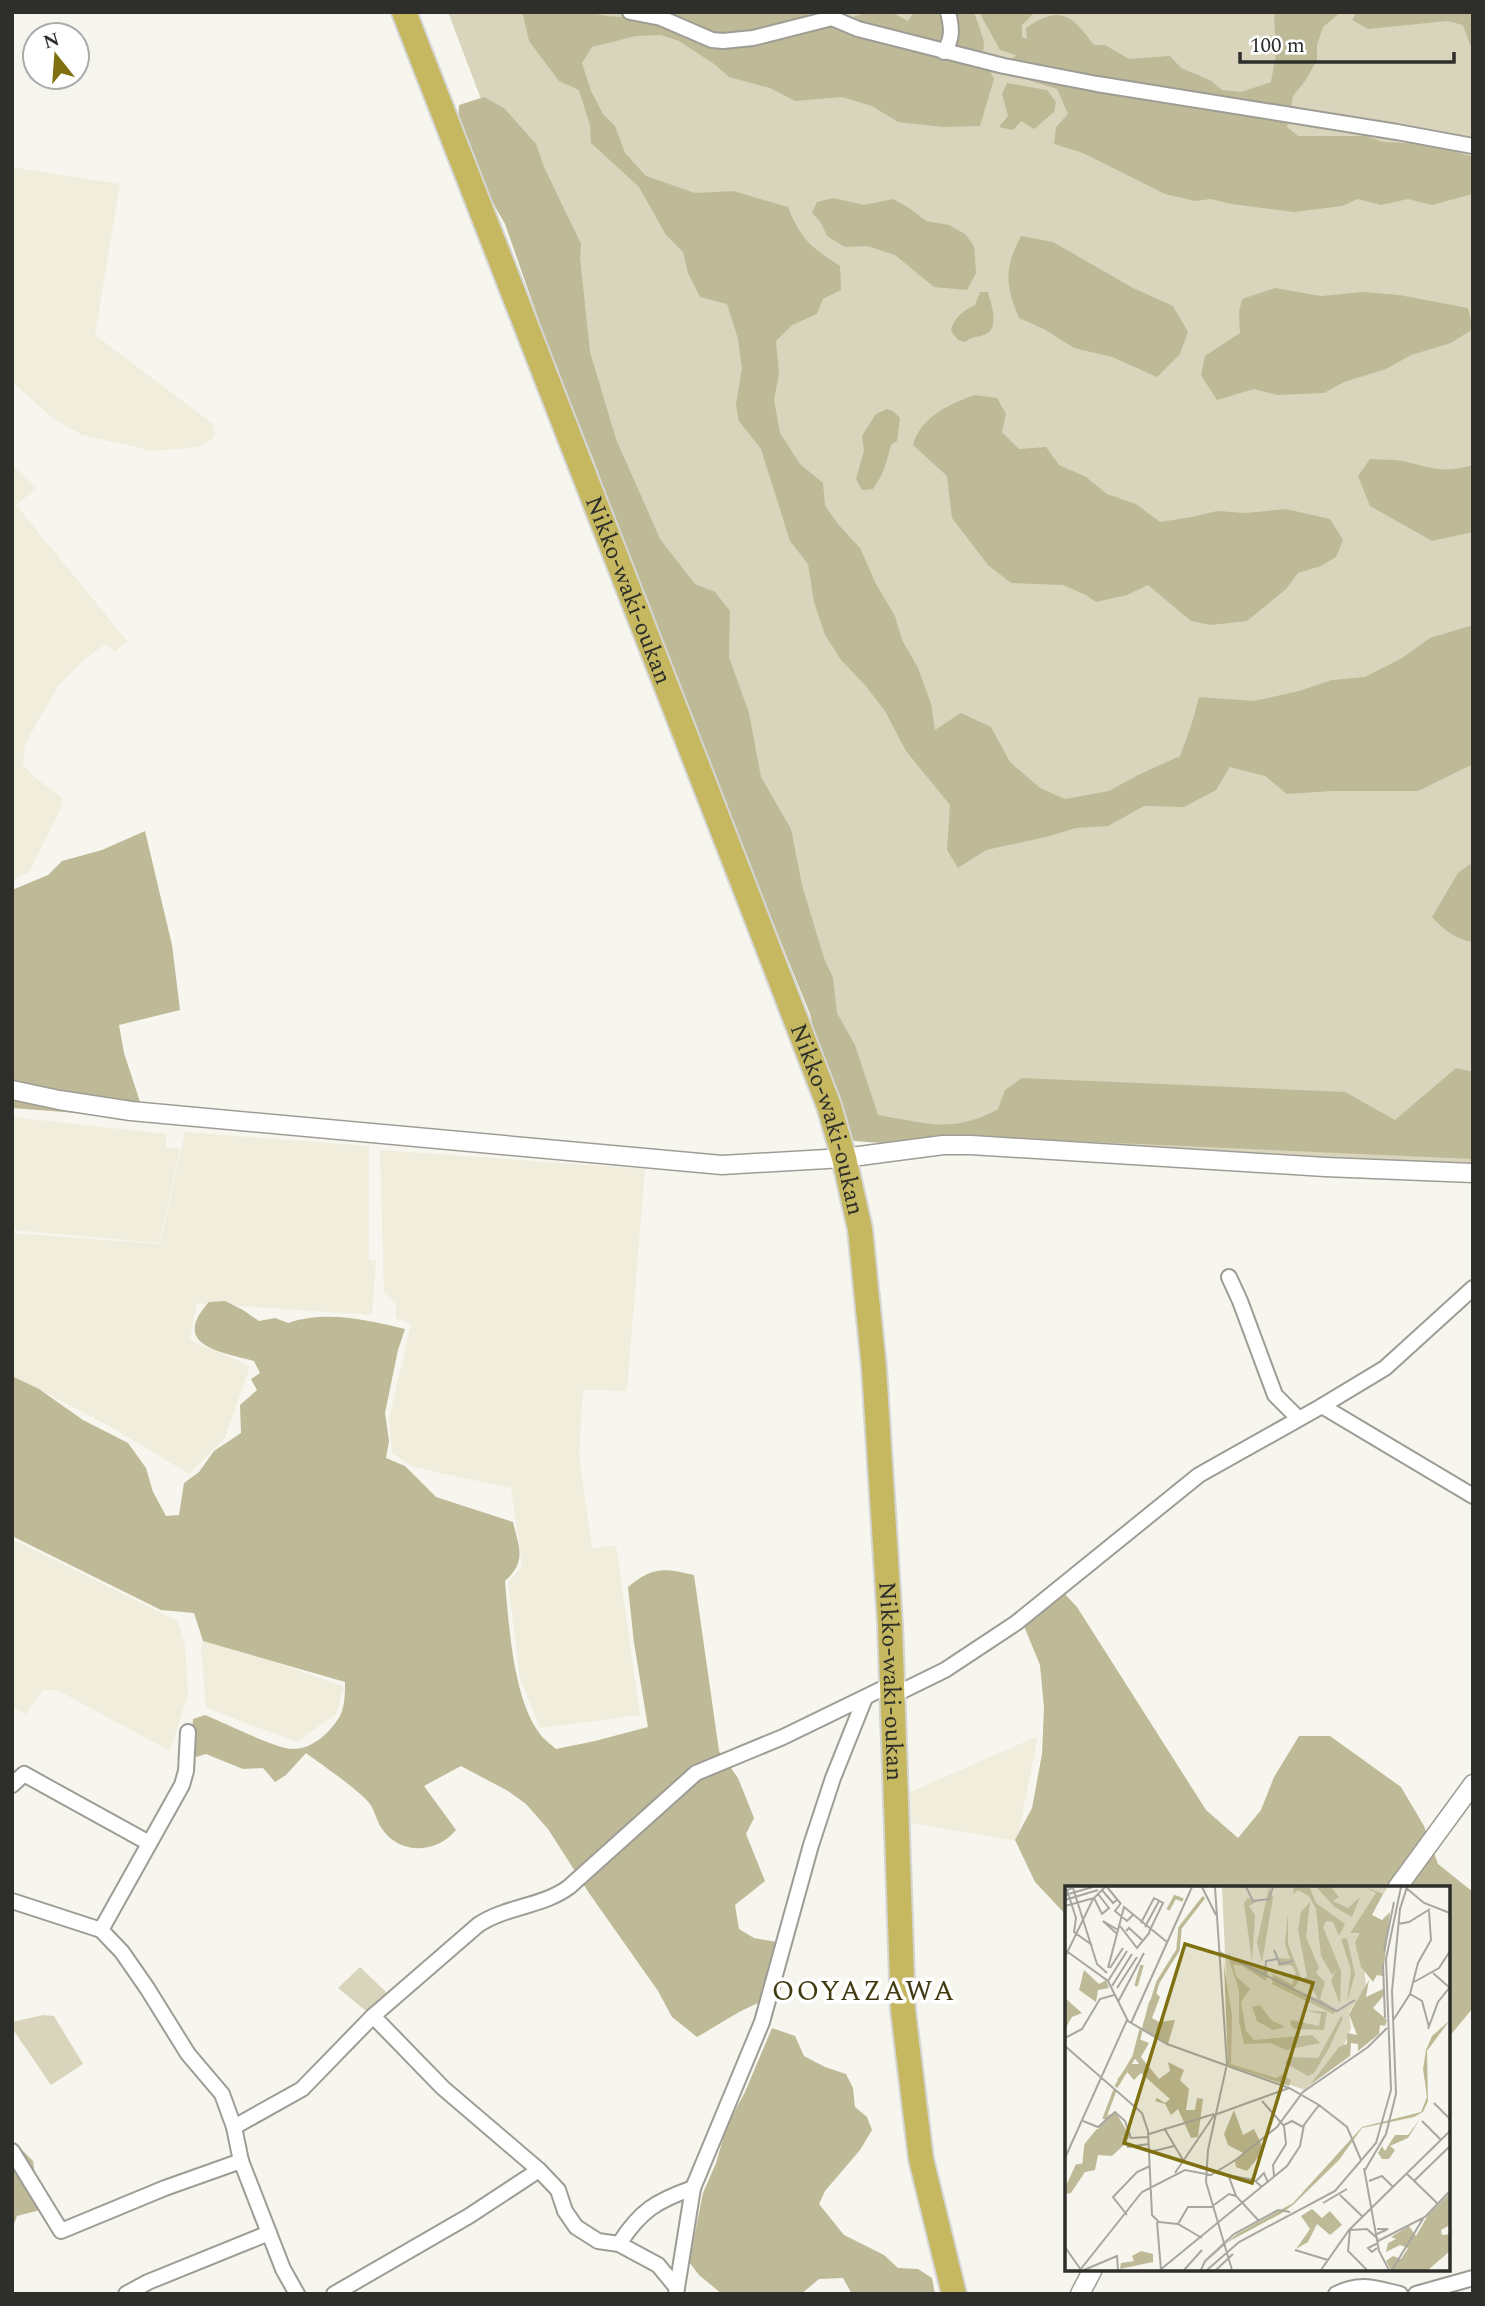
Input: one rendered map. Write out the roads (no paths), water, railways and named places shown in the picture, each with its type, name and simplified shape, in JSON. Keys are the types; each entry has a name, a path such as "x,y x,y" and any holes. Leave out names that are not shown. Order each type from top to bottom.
{"highway":[{"name":"Nikko-waki-oukan","path":"404,12 753,908 828,1106 844,1158 860,1229 866,1283 884,1519 903,2010 907,2054 921,2159 954,2294"}],"street":[{"path":"631,12 661,18 712,40 723,41 753,38 832,18 858,29 944,52 1097,84 1473,146"},
{"path":"944,52 951,41 952,28 948,12"},
{"path":"12,1090 131,1111 722,1165 844,1158 943,1145 971,1145 1325,1167 1473,1173"},
{"path":"1229,1278 1275,1395 1298,1418"},
{"path":"234,2127 302,2089 373,2017 485,1920 555,1897 603,1858 696,1773 783,1737 865,1698 945,1670 1016,1623 1199,1475 1385,1368 1473,1287"},
{"path":"1322,1406 1473,1496"},
{"path":"677,2291 693,2188 762,2022 814,1834 865,1698"},
{"path":"101,1930 182,1786 186,1771 188,1732"},
{"path":"12,1786 24,1774 149,1843"},
{"path":"1398,1886 1473,1784"},
{"path":"12,1901 101,1930 122,1952 188,2054 222,2094 234,2127 241,2161 283,2269 297,2294"},
{"path":"373,2017 443,2088 558,2190 565,2211 576,2227 598,2241 619,2244 658,2265 677,2291"},
{"path":"12,2151 61,2231 165,2188 241,2161"},
{"path":"334,2294 469,2216 538,2170"},
{"path":"619,2244 642,2213 667,2197 693,2188"},
{"path":"126,2294 269,2233"},
{"path":"1080,2294 1092,2271"},
{"path":"1416,2294 1473,2278"},
{"path":"1336,2294 1352,2287 1368,2286 1400,2294"}],"district":[{"name":"OOYAZAWA","path":"864,1990"}]}
